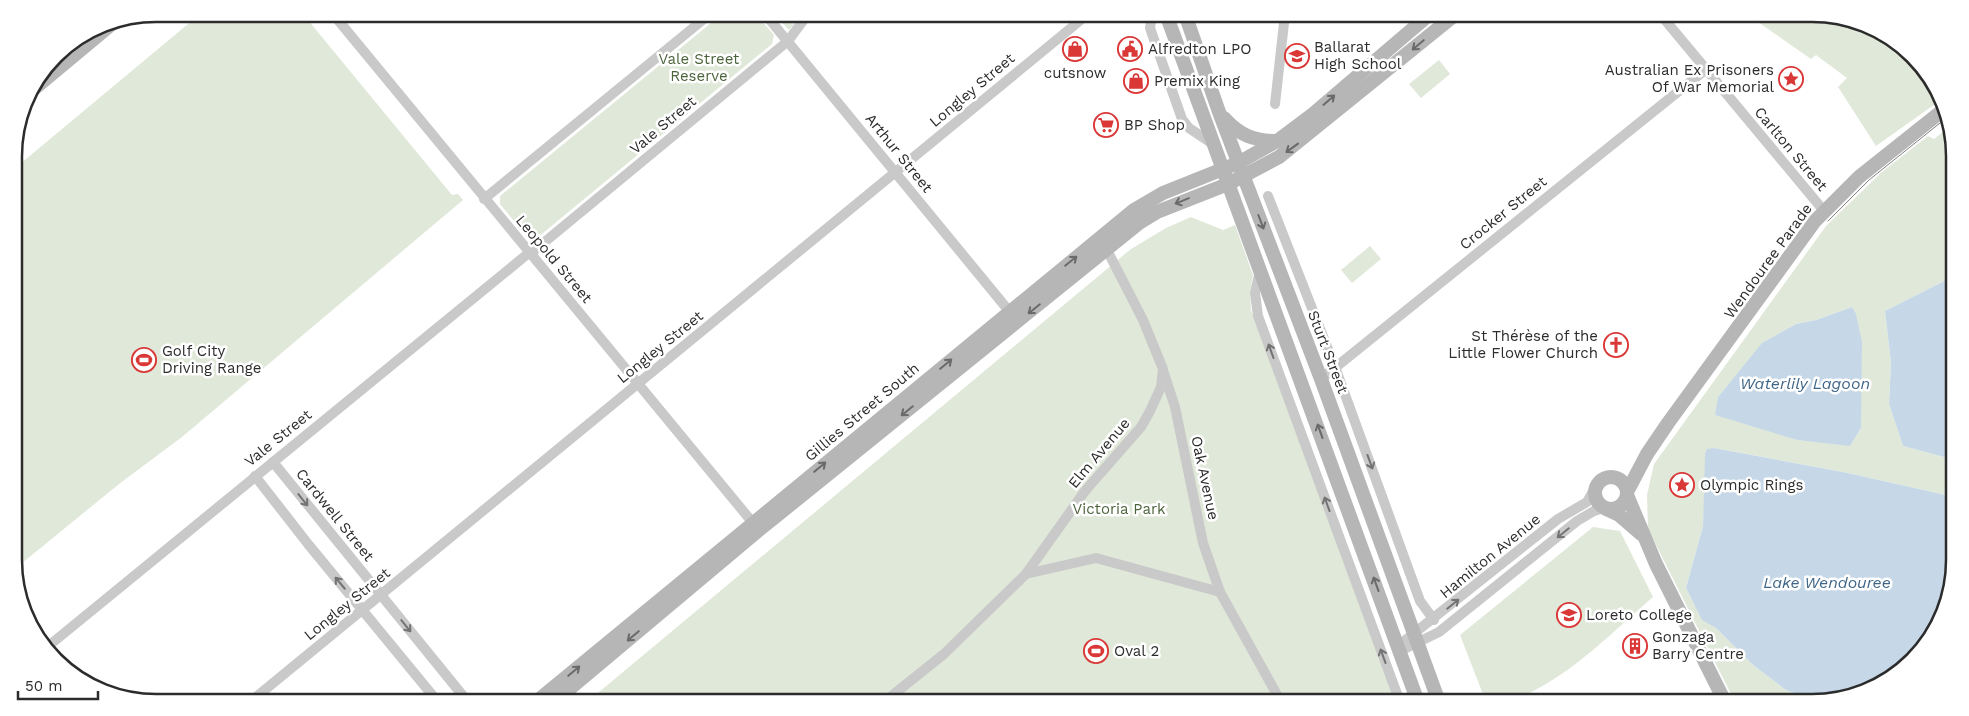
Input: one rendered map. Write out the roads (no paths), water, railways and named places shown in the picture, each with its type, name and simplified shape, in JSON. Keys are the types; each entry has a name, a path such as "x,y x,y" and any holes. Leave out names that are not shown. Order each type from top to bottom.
{"main road":[{"path":"1169,22 1415,693"},
{"name":"Sturt Street","path":"1188,22 1219,112 1436,693"},
{"path":"1241,170 1313,114 1421,22"},
{"path":"1241,170 1279,157 1304,140 1446,22"},
{"path":"50,76 95,37"},
{"path":"1219,112 1229,124 1253,140 1278,141"},
{"name":"Wendouree Parade","path":"1627,493 1647,454 1793,250 1824,211 1883,156 1939,113"},
{"name":"Gillies Street South","path":"546,694 756,527 1013,317 1142,204 1163,193 1223,170 1241,170"},
{"name":"Gillies Street South","path":"1013,317 1107,250 1139,223 1157,212 1228,184 1241,170"},
{"name":"Wendouree Parade","path":"1611,477 1624,472 1647,454"},
{"path":"1644,536 1619,515 1605,508 1595,499 1596,486 1602,479 1611,477 1622,481 1644,536 1721,693"},
{"path":"1605,508 1614,509 1621,506 1627,493"},
{"name":"Gillies Street South","path":"564,694 756,527"}],"street":[{"name":"Leopold Street","path":"340,22 756,527"},
{"path":"484,199 700,22"},
{"name":"Arthur Street","path":"772,22 1013,317"},
{"name":"Vale Street","path":"52,643 788,41 802,22"},
{"name":"Longley Street","path":"260,694 896,174 1078,22"},
{"path":"1150,22 1150,28 1182,119 1189,128 1213,144"},
{"path":"1275,104 1284,22"},
{"name":"Carlton Street","path":"1666,22 1824,211"},
{"name":"Crocker Street","path":"1320,379 1705,70"},
{"name":"Sturt Street","path":"1268,196 1335,367 1420,601 1434,620"},
{"path":"1107,250 1143,320 1163,369"},
{"path":"1260,270 1255,293 1258,316 1397,693"},
{"name":"Elm Avenue","path":"894,694 961,639 1026,574 1086,491 1141,426 1159,391 1163,369"},
{"name":"Oak Avenue","path":"1163,369 1175,407 1203,542 1220,592 1276,693"},
{"name":"Cardwell Street","path":"273,462 461,694"},
{"path":"255,476 431,694"},
{"name":"Hamilton Avenue","path":"1416,639 1434,620 1558,519 1587,502 1596,486"},
{"name":"Hamilton Avenue","path":"1399,649 1451,623 1577,521 1594,511 1605,508"},
{"path":"1026,574 1096,558 1220,592"}],"water":[{"path":"1946,280 1946,458 1903,446 1889,404 1891,363 1885,311"},
{"name":"Waterlily Lagoon","path":"1852,307 1856,314 1862,342 1861,428 1850,446 1797,440 1715,415 1718,397 1762,343 1796,324 1816,320"},
{"name":"Lake Wendouree","path":"1714,448 1843,472 1946,495 1946,568 1939,602 1933,619 1924,634 1894,666 1864,683 1838,691 1794,693 1786,690 1753,665 1716,628 1702,620 1686,588 1703,526 1705,454 1707,449"}],"tram line":[{"path":"1828,221 1869,180 1942,122"}],"place":[{"name":"cutsnow","path":"1075,49"},
{"name":"Alfredton LPO","path":"1130,49"},
{"name":"Ballarat High School","path":"1297,56"},
{"name":"Australian Ex Prisoners Of War Memorial","path":"1791,79"},
{"name":"Premix King","path":"1136,81"},
{"name":"BP Shop","path":"1106,125"},
{"name":"St Thérèse of the Little Flower Church","path":"1616,345"},
{"name":"Golf City Driving Range","path":"144,360"},
{"name":"Olympic Rings","path":"1682,485"},
{"name":"Loreto College","path":"1569,615"},
{"name":"Gonzaga Barry Centre","path":"1635,646"},
{"name":"Oval 2","path":"1096,651"}],"park label":[{"name":"Vale Street Reserve","path":"699,68"},
{"name":"Victoria Park","path":"1119,509"}]}
